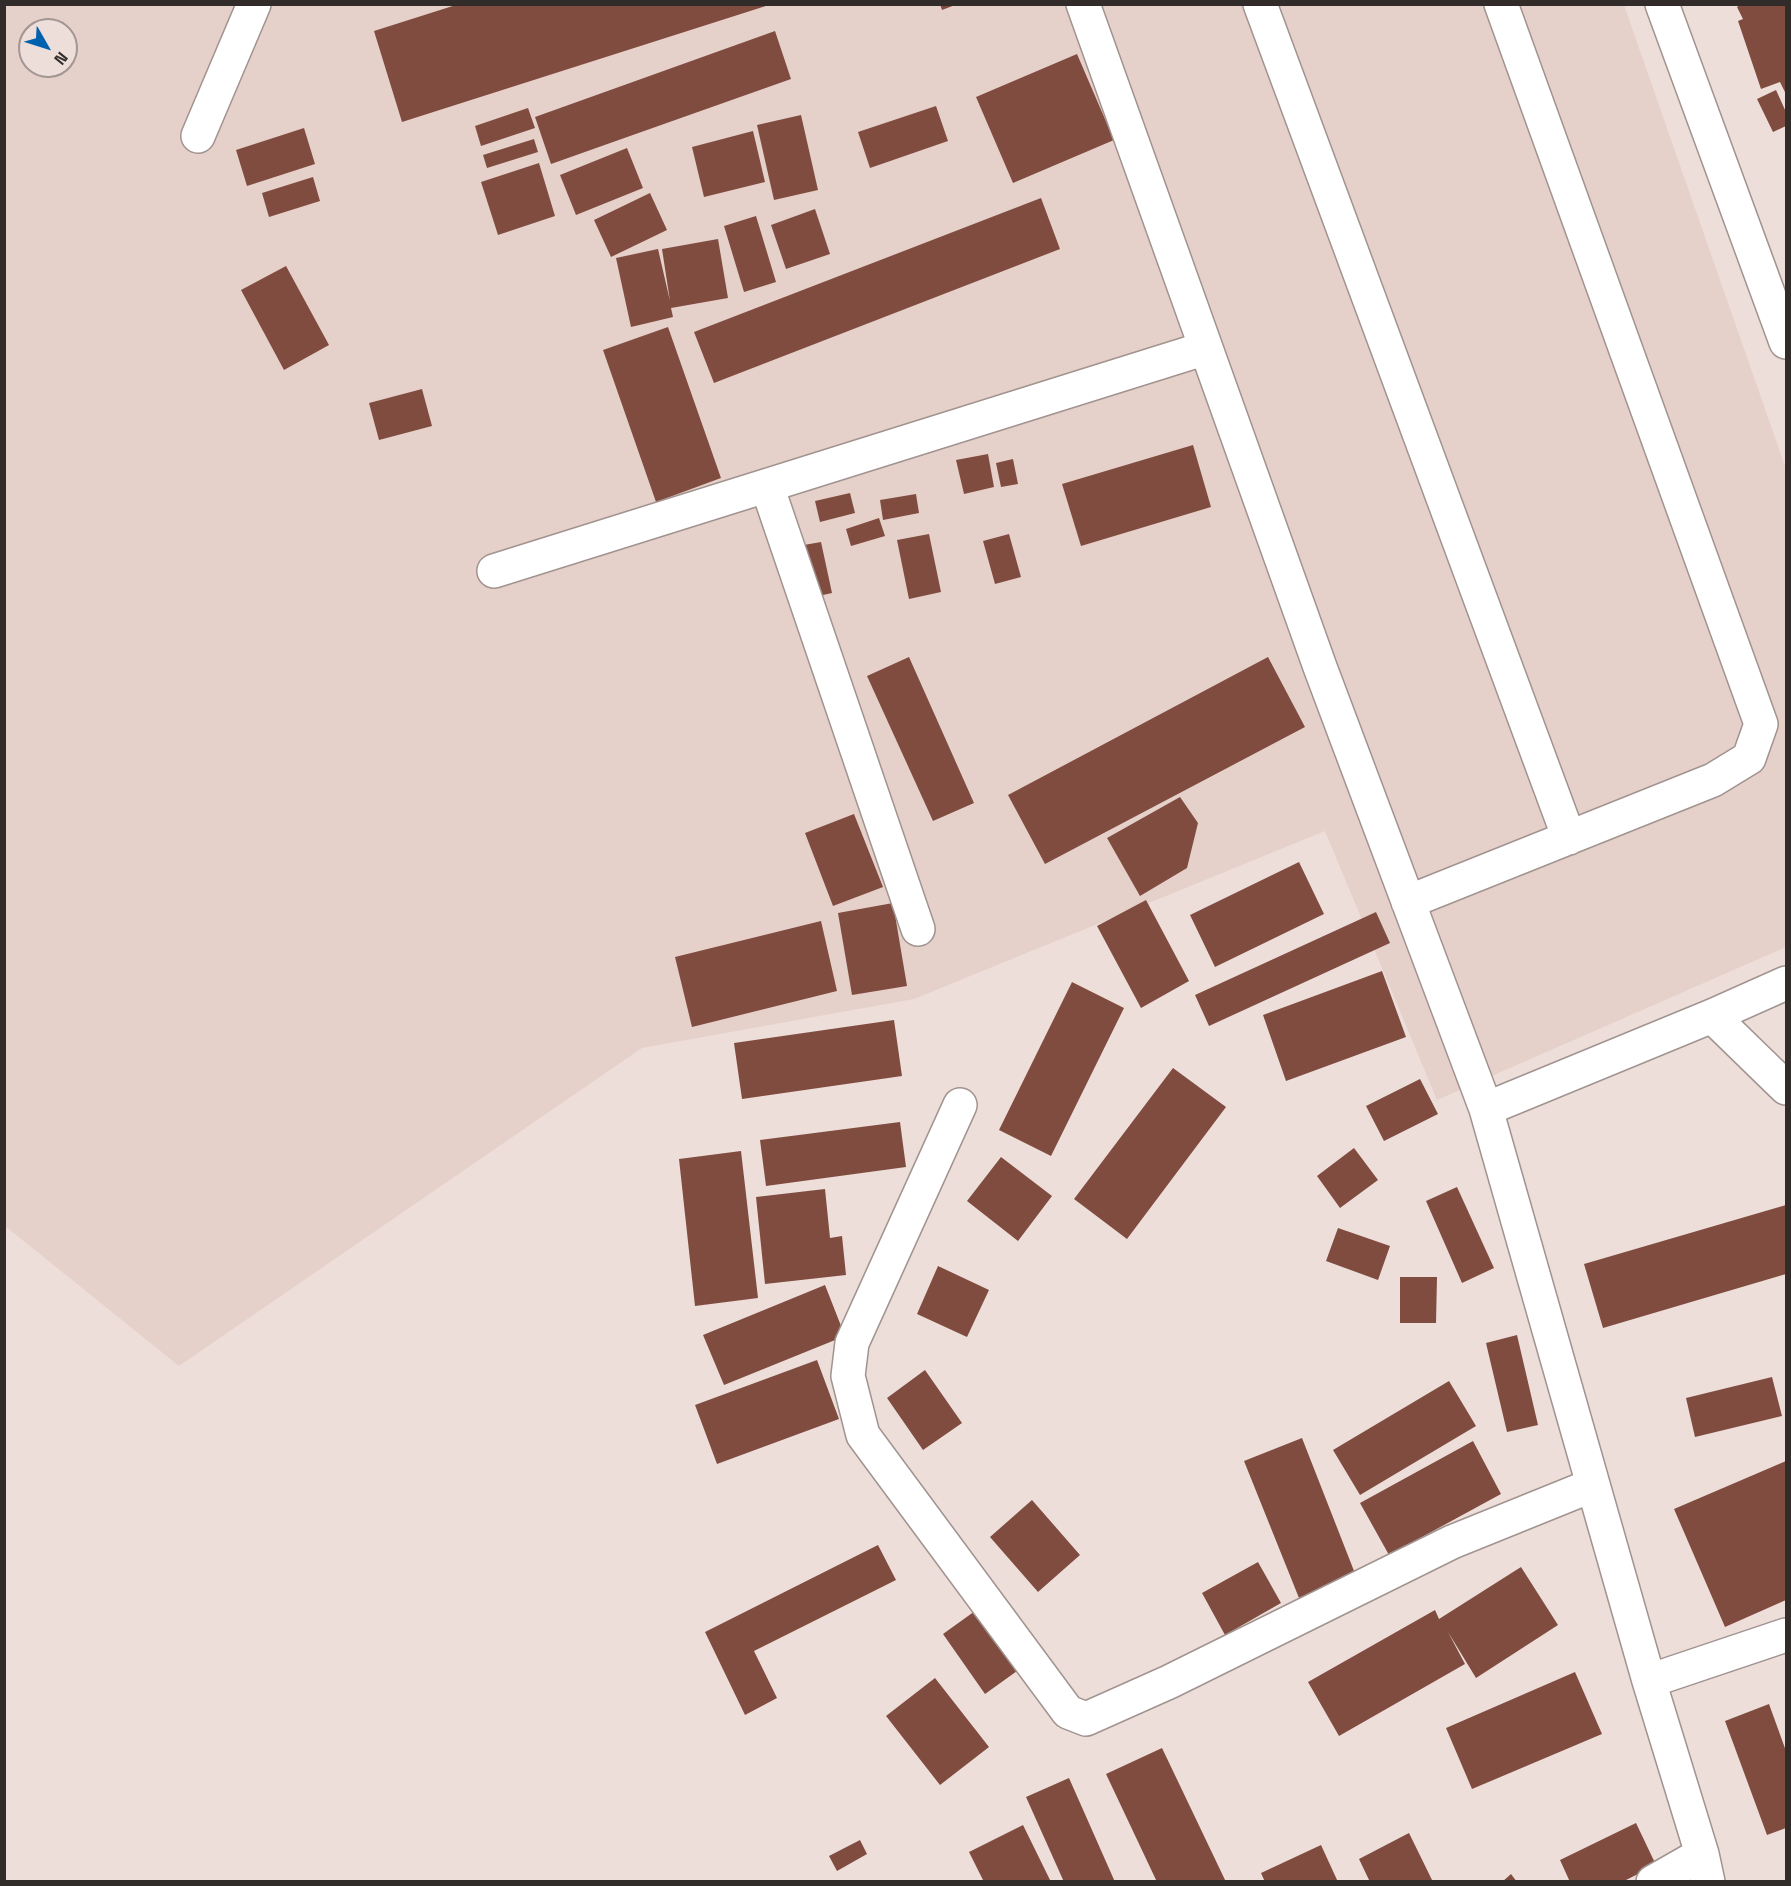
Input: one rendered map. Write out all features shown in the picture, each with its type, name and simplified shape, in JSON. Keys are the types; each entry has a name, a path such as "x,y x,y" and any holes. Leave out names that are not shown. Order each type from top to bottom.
{"street":[{"path":"198,136 254,4"},
{"path":"1083,4 1320,667 1486,1109 1649,1681 1705,1868 1653,1881"},
{"path":"1260,4 1569,838"},
{"path":"1408,902 1713,780 1749,758 1761,724 1501,4"},
{"path":"1662,4 1786,342"},
{"path":"494,570 1206,348"},
{"path":"767,486 918,929"},
{"path":"1486,1109 1786,983"},
{"path":"1712,1016 1786,1088"},
{"path":"960,1105 852,1343 848,1376 863,1435 1068,1712 1086,1719 1169,1682 1452,1542 1593,1485"},
{"path":"1649,1681 1786,1635"}],"shaded area":[{"path":"4,5 1624,5 1786,469 1786,947 1437,1100 1325,831 914,999 642,1048 179,1366 5,1226"}],"building":[{"path":"459,4 769,5 402,122 374,31"},
{"path":"940,4 955,4 955,5 942,10"},
{"path":"1741,4 1786,4 1786,94 1780,82 1761,89 1738,21 1743,19 1737,7"},
{"path":"775,31 791,79 551,164 535,117"},
{"path":"1077,54 1114,140 1013,183 976,97"},
{"path":"1776,90 1786,112 1786,126 1773,132 1757,99"},
{"path":"936,106 948,141 870,168 858,132"},
{"path":"528,108 535,128 481,146 475,126"},
{"path":"801,115 818,190 774,200 757,125"},
{"path":"304,128 315,164 247,186 236,150"},
{"path":"753,131 765,182 704,197 692,147"},
{"path":"534,139 538,152 487,168 483,155"},
{"path":"627,148 643,188 576,215 560,175"},
{"path":"539,163 555,216 498,235 481,182"},
{"path":"313,177 320,201 269,217 262,193"},
{"path":"650,193 667,230 611,257 594,220"},
{"path":"1041,198 1060,249 714,383 694,332"},
{"path":"815,209 830,254 786,269 771,225"},
{"path":"756,216 776,282 744,292 724,226"},
{"path":"718,239 728,298 671,308 673,317 631,327 616,258 658,249 670,301 662,249"},
{"path":"286,266 329,345 284,370 241,290"},
{"path":"668,327 721,478 656,502 603,350"},
{"path":"422,389 432,426 379,440 369,403"},
{"path":"1193,445 1211,507 1081,546 1062,484"},
{"path":"988,454 994,487 964,494 956,460"},
{"path":"1013,459 1018,484 1001,487 996,463"},
{"path":"850,493 855,513 820,522 815,501"},
{"path":"916,494 919,513 883,520 880,500"},
{"path":"879,518 885,536 851,546 846,529"},
{"path":"929,534 941,592 909,599 897,540"},
{"path":"1009,534 1021,577 995,584 983,541"},
{"path":"821,542 832,593 814,597 804,545"},
{"path":"909,657 974,803 933,821 867,676"},
{"path":"1268,657 1305,727 1045,864 1008,795"},
{"path":"1180,797 1198,823 1187,868 1140,896 1107,838"},
{"path":"854,814 883,887 833,906 805,833"},
{"path":"1299,862 1324,914 1215,967 1190,915"},
{"path":"1146,900 1189,981 1141,1008 1097,926"},
{"path":"893,903 907,986 852,995 838,913"},
{"path":"1376,912 1390,943 1209,1026 1195,995"},
{"path":"821,921 837,991 692,1027 675,957"},
{"path":"1382,971 1406,1037 1286,1081 1263,1015"},
{"path":"1072,982 1124,1008 1051,1156 999,1130"},
{"path":"894,1020 902,1076 742,1099 734,1043"},
{"path":"1173,1068 1226,1107 1127,1239 1074,1199"},
{"path":"1420,1079 1438,1114 1384,1141 1366,1106"},
{"path":"900,1122 906,1167 766,1186 760,1140"},
{"path":"1354,1148 1378,1180 1340,1208 1317,1176"},
{"path":"741,1151 758,1298 695,1306 679,1159"},
{"path":"1001,1157 1052,1196 1018,1241 967,1201"},
{"path":"1457,1187 1494,1268 1462,1283 1426,1201"},
{"path":"825,1189 830,1238 842,1236 846,1275 765,1284 756,1197"},
{"path":"1786,1205 1786,1274 1603,1328 1584,1264"},
{"path":"1338,1228 1390,1246 1378,1280 1326,1261"},
{"path":"938,1266 989,1290 967,1337 917,1314"},
{"path":"1400,1277 1437,1277 1436,1323 1400,1323"},
{"path":"825,1285 845,1336 724,1385 703,1335"},
{"path":"1517,1335 1538,1425 1507,1432 1486,1343"},
{"path":"817,1360 839,1419 717,1464 695,1405"},
{"path":"925,1370 962,1423 923,1450 887,1398"},
{"path":"1772,1377 1782,1416 1695,1437 1686,1398"},
{"path":"1449,1381 1476,1426 1360,1495 1333,1450"},
{"path":"1302,1438 1356,1576 1299,1598 1244,1461"},
{"path":"1473,1441 1501,1494 1389,1555 1360,1503"},
{"path":"1786,1461 1786,1600 1725,1627 1674,1509"},
{"path":"1032,1500 1080,1555 1038,1592 990,1537"},
{"path":"878,1545 896,1580 754,1651 777,1698 745,1715 705,1632"},
{"path":"1258,1562 1281,1603 1225,1635 1202,1593"},
{"path":"1521,1567 1558,1625 1476,1678 1448,1632 1465,1664 1339,1736 1308,1682 1435,1610 1439,1619"},
{"path":"982,1606 1024,1666 985,1694 943,1634"},
{"path":"1575,1672 1602,1734 1472,1789 1446,1728"},
{"path":"935,1678 989,1747 940,1785 886,1716"},
{"path":"1769,1704 1786,1751 1786,1828 1767,1835 1725,1721"},
{"path":"1162,1748 1226,1882 1157,1882 1106,1774"},
{"path":"1069,1778 1115,1882 1064,1882 1026,1797"},
{"path":"1636,1823 1656,1865 1622,1882 1570,1882 1560,1860"},
{"path":"1023,1825 1051,1882 984,1882 969,1852"},
{"path":"1409,1833 1433,1882 1370,1882 1359,1859"},
{"path":"860,1840 867,1854 837,1871 829,1856"},
{"path":"1321,1845 1338,1882 1265,1882 1261,1873"},
{"path":"1511,1874 1517,1882 1502,1882"}]}
